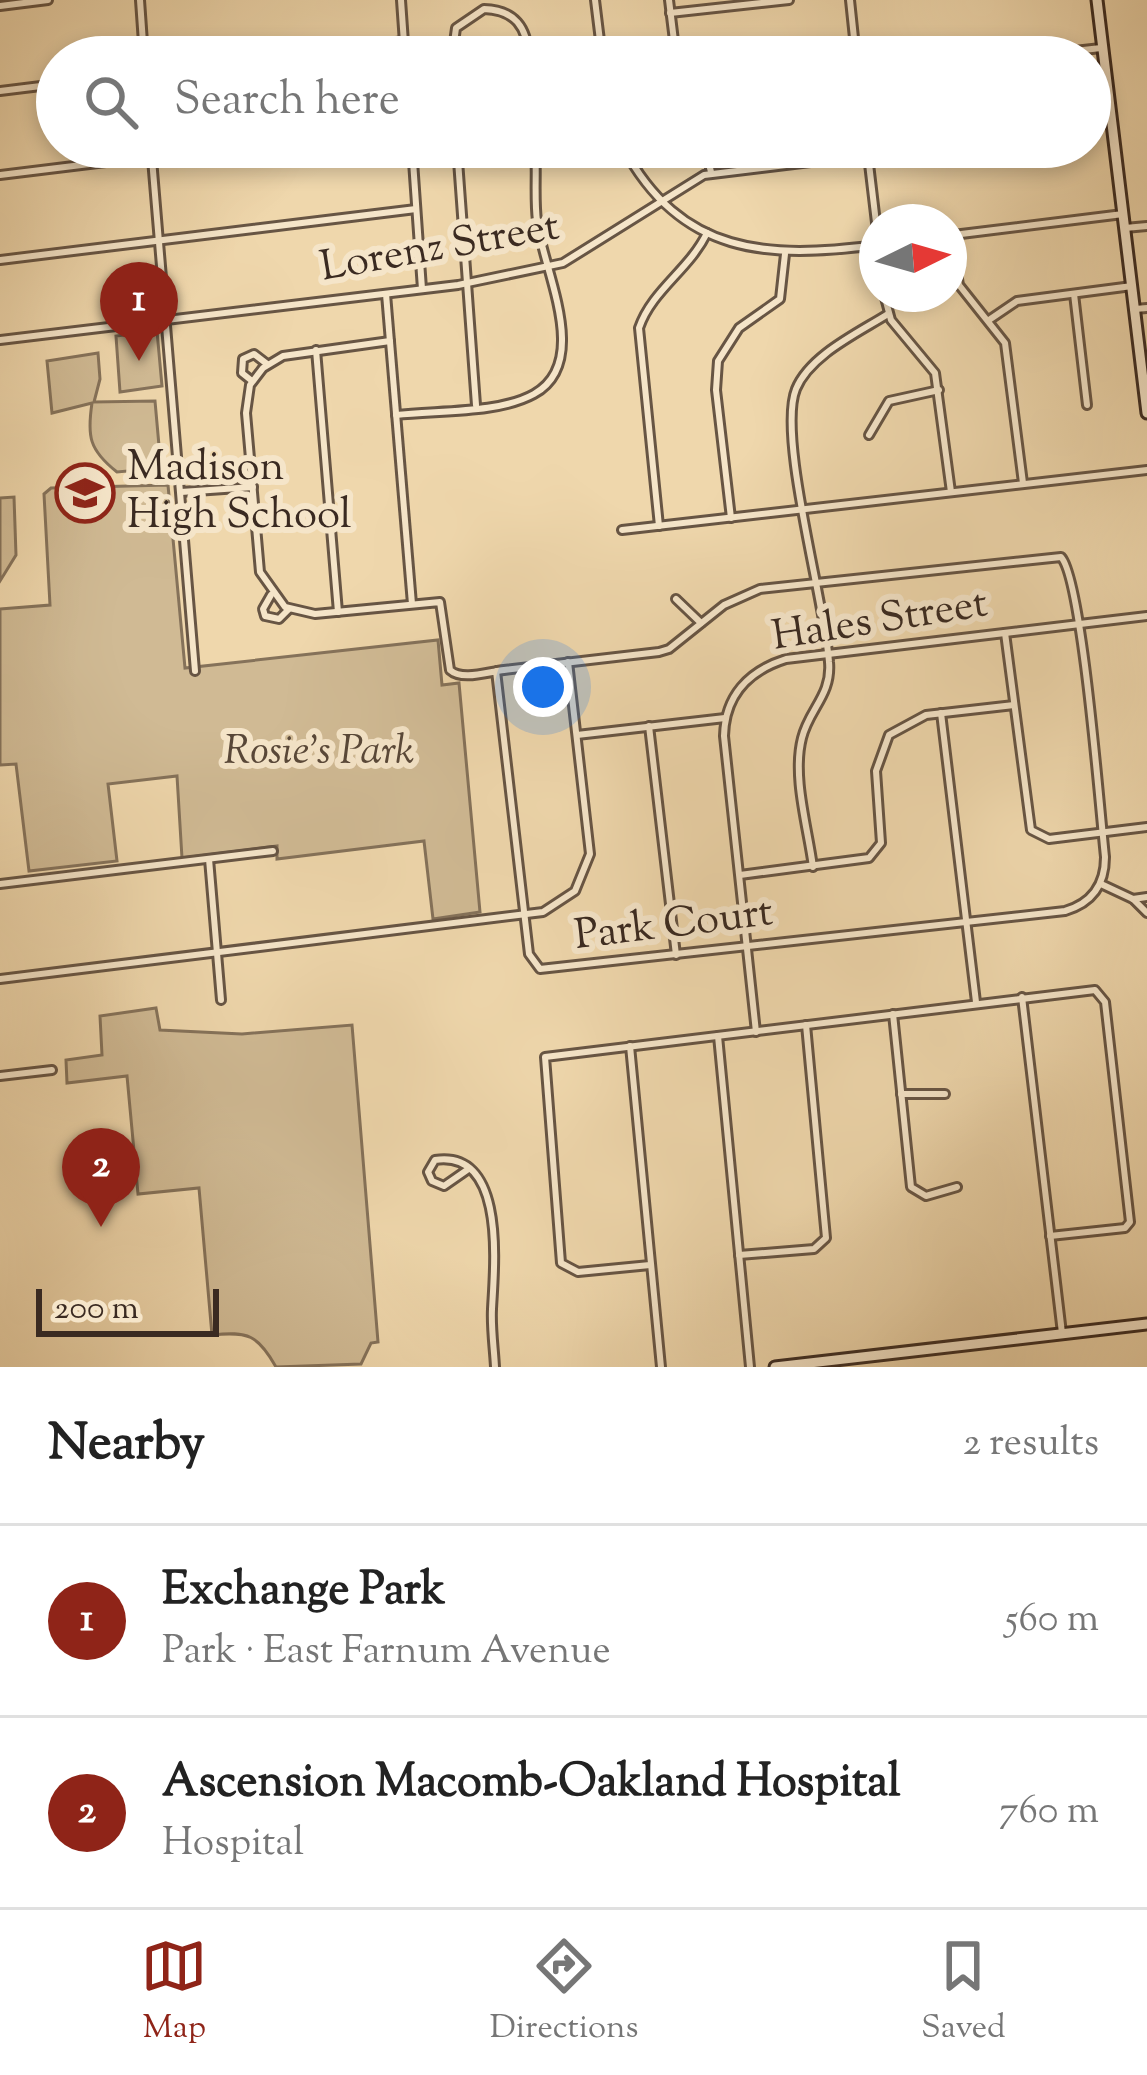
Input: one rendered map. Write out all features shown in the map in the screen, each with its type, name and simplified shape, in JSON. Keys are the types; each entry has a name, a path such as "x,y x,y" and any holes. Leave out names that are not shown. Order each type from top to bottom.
{"main road":[{"path":"1097,0 1102,36"},
{"path":"1111,109 1132,286 1141,308 1147,413"},
{"path":"775,1367 1147,1324"}],"street":[{"path":"0,6 48,0"},
{"path":"140,0 143,36"},
{"path":"401,0 404,36"},
{"path":"595,0 599,36"},
{"path":"669,0 673,36"},
{"path":"670,13 789,0"},
{"path":"850,0 854,36"},
{"path":"455,36 456,28 484,4 516,20 526,36"},
{"path":"0,91 36,87"},
{"path":"0,175 46,168"},
{"path":"153,168 195,670"},
{"path":"413,168 422,290"},
{"path":"459,168 476,406"},
{"path":"396,415 528,397 556,370 562,342 536,216 535,168"},
{"path":"638,168 662,202 707,233 785,254 859,247"},
{"path":"710,168 711,172"},
{"name":"Lorenz Street","path":"0,340 422,290 547,267 577,259 711,172 741,168"},
{"path":"869,168 874,204"},
{"path":"0,260 416,209"},
{"path":"967,234 1123,214"},
{"path":"1125,228 1147,226"},
{"path":"658,526 639,328 650,304 689,266 707,233"},
{"path":"730,518 716,369 731,336 780,298 785,254"},
{"path":"988,320 1017,302 1132,286"},
{"path":"386,294 412,604"},
{"path":"1074,294 1087,405"},
{"path":"967,295 1007,348 1023,484"},
{"path":"813,867 800,750 828,685 829,653 792,415 798,385 817,362 888,314 931,366 951,492"},
{"path":"390,341 316,350 267,364 253,381 246,413 260,572 272,595 289,609 338,612 442,604 453,674 659,652 685,640 700,623 748,593 1054,556 1069,567 1078,624 1102,832 1101,884 1133,898 1147,913"},
{"path":"316,350 338,612"},
{"path":"253,381 242,373 243,359 254,354 267,364"},
{"path":"869,435 889,401 938,390"},
{"path":"622,530 1147,470"},
{"path":"181,492 253,487"},
{"path":"272,595 264,605 265,616 279,620 289,609"},
{"path":"676,598 700,623"},
{"name":"Hales Street","path":"725,718 737,691 758,670 829,653 1147,616"},
{"path":"1005,633 1030,830 1049,839 1147,826"},
{"path":"496,671 525,915 563,903 587,869 590,844 568,662"},
{"path":"740,875 864,860 878,850 876,771 883,744 905,722 1014,705"},
{"path":"941,713 976,1003"},
{"path":"577,735 725,718 756,1032"},
{"path":"649,726 676,956"},
{"path":"0,884 273,851"},
{"path":"209,859 221,1000"},
{"name":"Park Court","path":"0,979 525,915 530,957 540,969 1072,909 1101,884"},
{"path":"1133,898 1147,897"},
{"path":"650,1265 578,1272 561,1263 544,1059 1091,990 1101,994 1130,1222 1125,1228 1050,1236"},
{"path":"1022,997 1062,1334"},
{"path":"892,1014 911,1187 926,1196 957,1187"},
{"path":"740,1256 820,1248 826,1238 806,1025"},
{"path":"718,1036 750,1367"},
{"path":"629,1046 661,1367"},
{"path":"0,1076 52,1070"},
{"path":"901,1094 945,1094"},
{"path":"467,1170 444,1186 432,1181 428,1172 432,1162 444,1159 467,1170 484,1187 495,1242 498,1367"}],"green space":[{"path":"157,331 162,386 120,392 116,336"},
{"path":"98,353 100,379 94,402 155,401 161,468 117,472 108,464 92,442 92,403 52,413 47,361"},
{"name":"Rosie's Park","path":"168,485 185,668 438,640 442,685 459,683 480,912 433,919 424,841 277,859 277,846 182,858 177,776 108,784 117,861 29,871 16,764 0,765 0,609 50,605 44,494 51,488"},
{"path":"14,497 16,555 0,581 0,498"},
{"path":"156,1008 160,1030 242,1034 352,1025 378,1342 371,1343 361,1364 276,1367 251,1338 212,1335 199,1188 138,1194 127,1076 67,1083 66,1060 102,1055 100,1016"}],"place":[{"name":"Exchange Park","path":"139,361"},
{"name":"Madison High School","path":"85,493"},
{"name":"Ascension Macomb-Oakland Hospital","path":"101,1227"}]}
